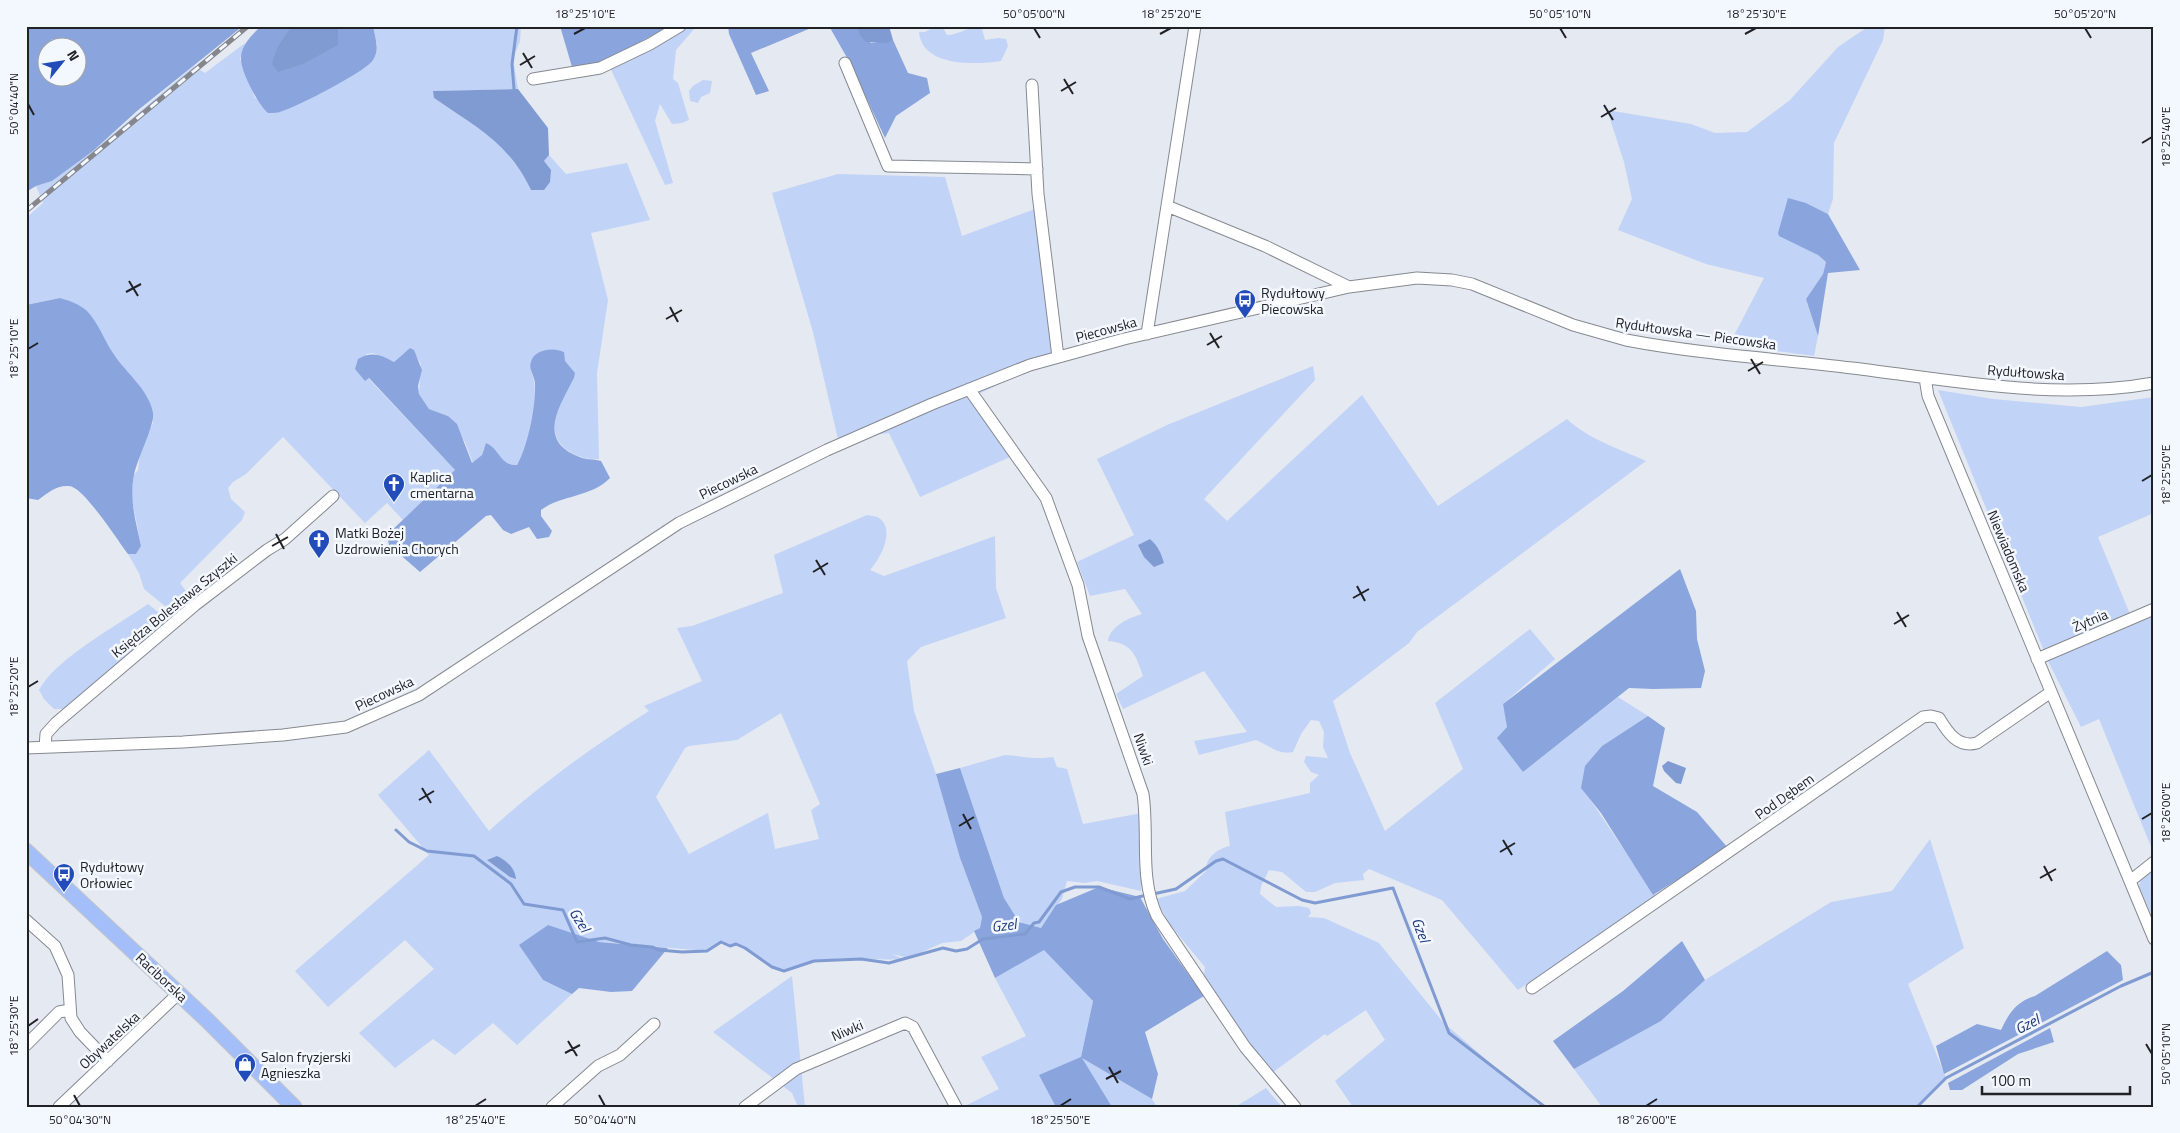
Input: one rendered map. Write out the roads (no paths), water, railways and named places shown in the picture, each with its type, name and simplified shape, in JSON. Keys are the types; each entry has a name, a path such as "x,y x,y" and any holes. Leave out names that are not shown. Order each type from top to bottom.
{"main road":[{"name":"Raciborska","path":"26,852 179,993 294,1107"}],"street":[{"path":"533,79 600,68 650,44 680,26"},
{"path":"1147,334 1195,26"},
{"path":"845,63 888,166 1037,169"},
{"path":"1032,85 1037,169 1058,357"},
{"path":"1167,206 1265,246 1349,287"},
{"name":"Piecowska","path":"26,748 283,736 346,727 420,695 679,523 827,450 1030,365 1147,334 1349,287 1417,278 1452,280 1472,284"},
{"name":"Rydułtowska — Piecowska","path":"1472,284 1572,324 1621,339 1926,378"},
{"name":"Rydułtowska","path":"1926,378 2046,391 2129,387 2154,383"},
{"name":"Niewiadomska","path":"1926,378 1928,396 2130,881"},
{"name":"Niwki","path":"969,389 1046,498 1063,540 1078,585 1088,636 1143,794 1147,818 1146,887 1150,901 1157,916 1222,1016 1295,1107"},
{"name":"Księdza Bolesława Szyszki","path":"44,747 48,731 62,718 194,605 267,550 285,539 334,496"},
{"name":"Żytnia","path":"2038,659 2154,609"},
{"name":"Pod Dębem","path":"1532,988 1923,717 1939,718 1959,742 1967,745 1977,743 2051,692"},
{"path":"2154,862 2130,881 2154,939"},
{"path":"26,920 55,946 63,959 68,975 71,1018 80,1032 108,1061"},
{"name":"Obywatelska","path":"58,1107 179,993"},
{"path":"26,1045 60,1012 70,1010"},
{"path":"552,1107 598,1066 620,1055 654,1024"},
{"name":"Niwki","path":"745,1107 796,1069 904,1024 913,1026 956,1107"}],"waterway":[{"path":"514,89 512,64 517,26"},
{"name":"Gzel","path":"396,830 409,842 427,851 474,856 511,884 524,904 563,910 577,942 605,938 631,945 682,952 707,951 721,942 730,946 736,944 772,967 784,971 814,961 861,959 889,963 943,948 956,951 967,949 983,939 1025,934 1034,923 1039,922 1061,892 1075,887 1099,887 1130,899 1147,895"},
{"name":"Gzel","path":"1153,894 1176,889 1216,861 1223,859 1302,900 1315,903 1393,888 1449,1033 1545,1107"},
{"name":"Gzel","path":"1917,1107 1946,1078 2121,986 2154,972"}],"railway":[{"path":"26,211 248,26"}],"place":[{"name":"Rydułtowy Piecowska","path":"1245,319"},
{"name":"Kaplica cmentarna","path":"394,503"},
{"name":"Matki Bożej Uzdrowienia Chorych","path":"319,559"},
{"name":"Rydułtowy Orłowiec","path":"64,893"},
{"name":"Salon fryzjerski Agnieszka","path":"245,1083"}]}
